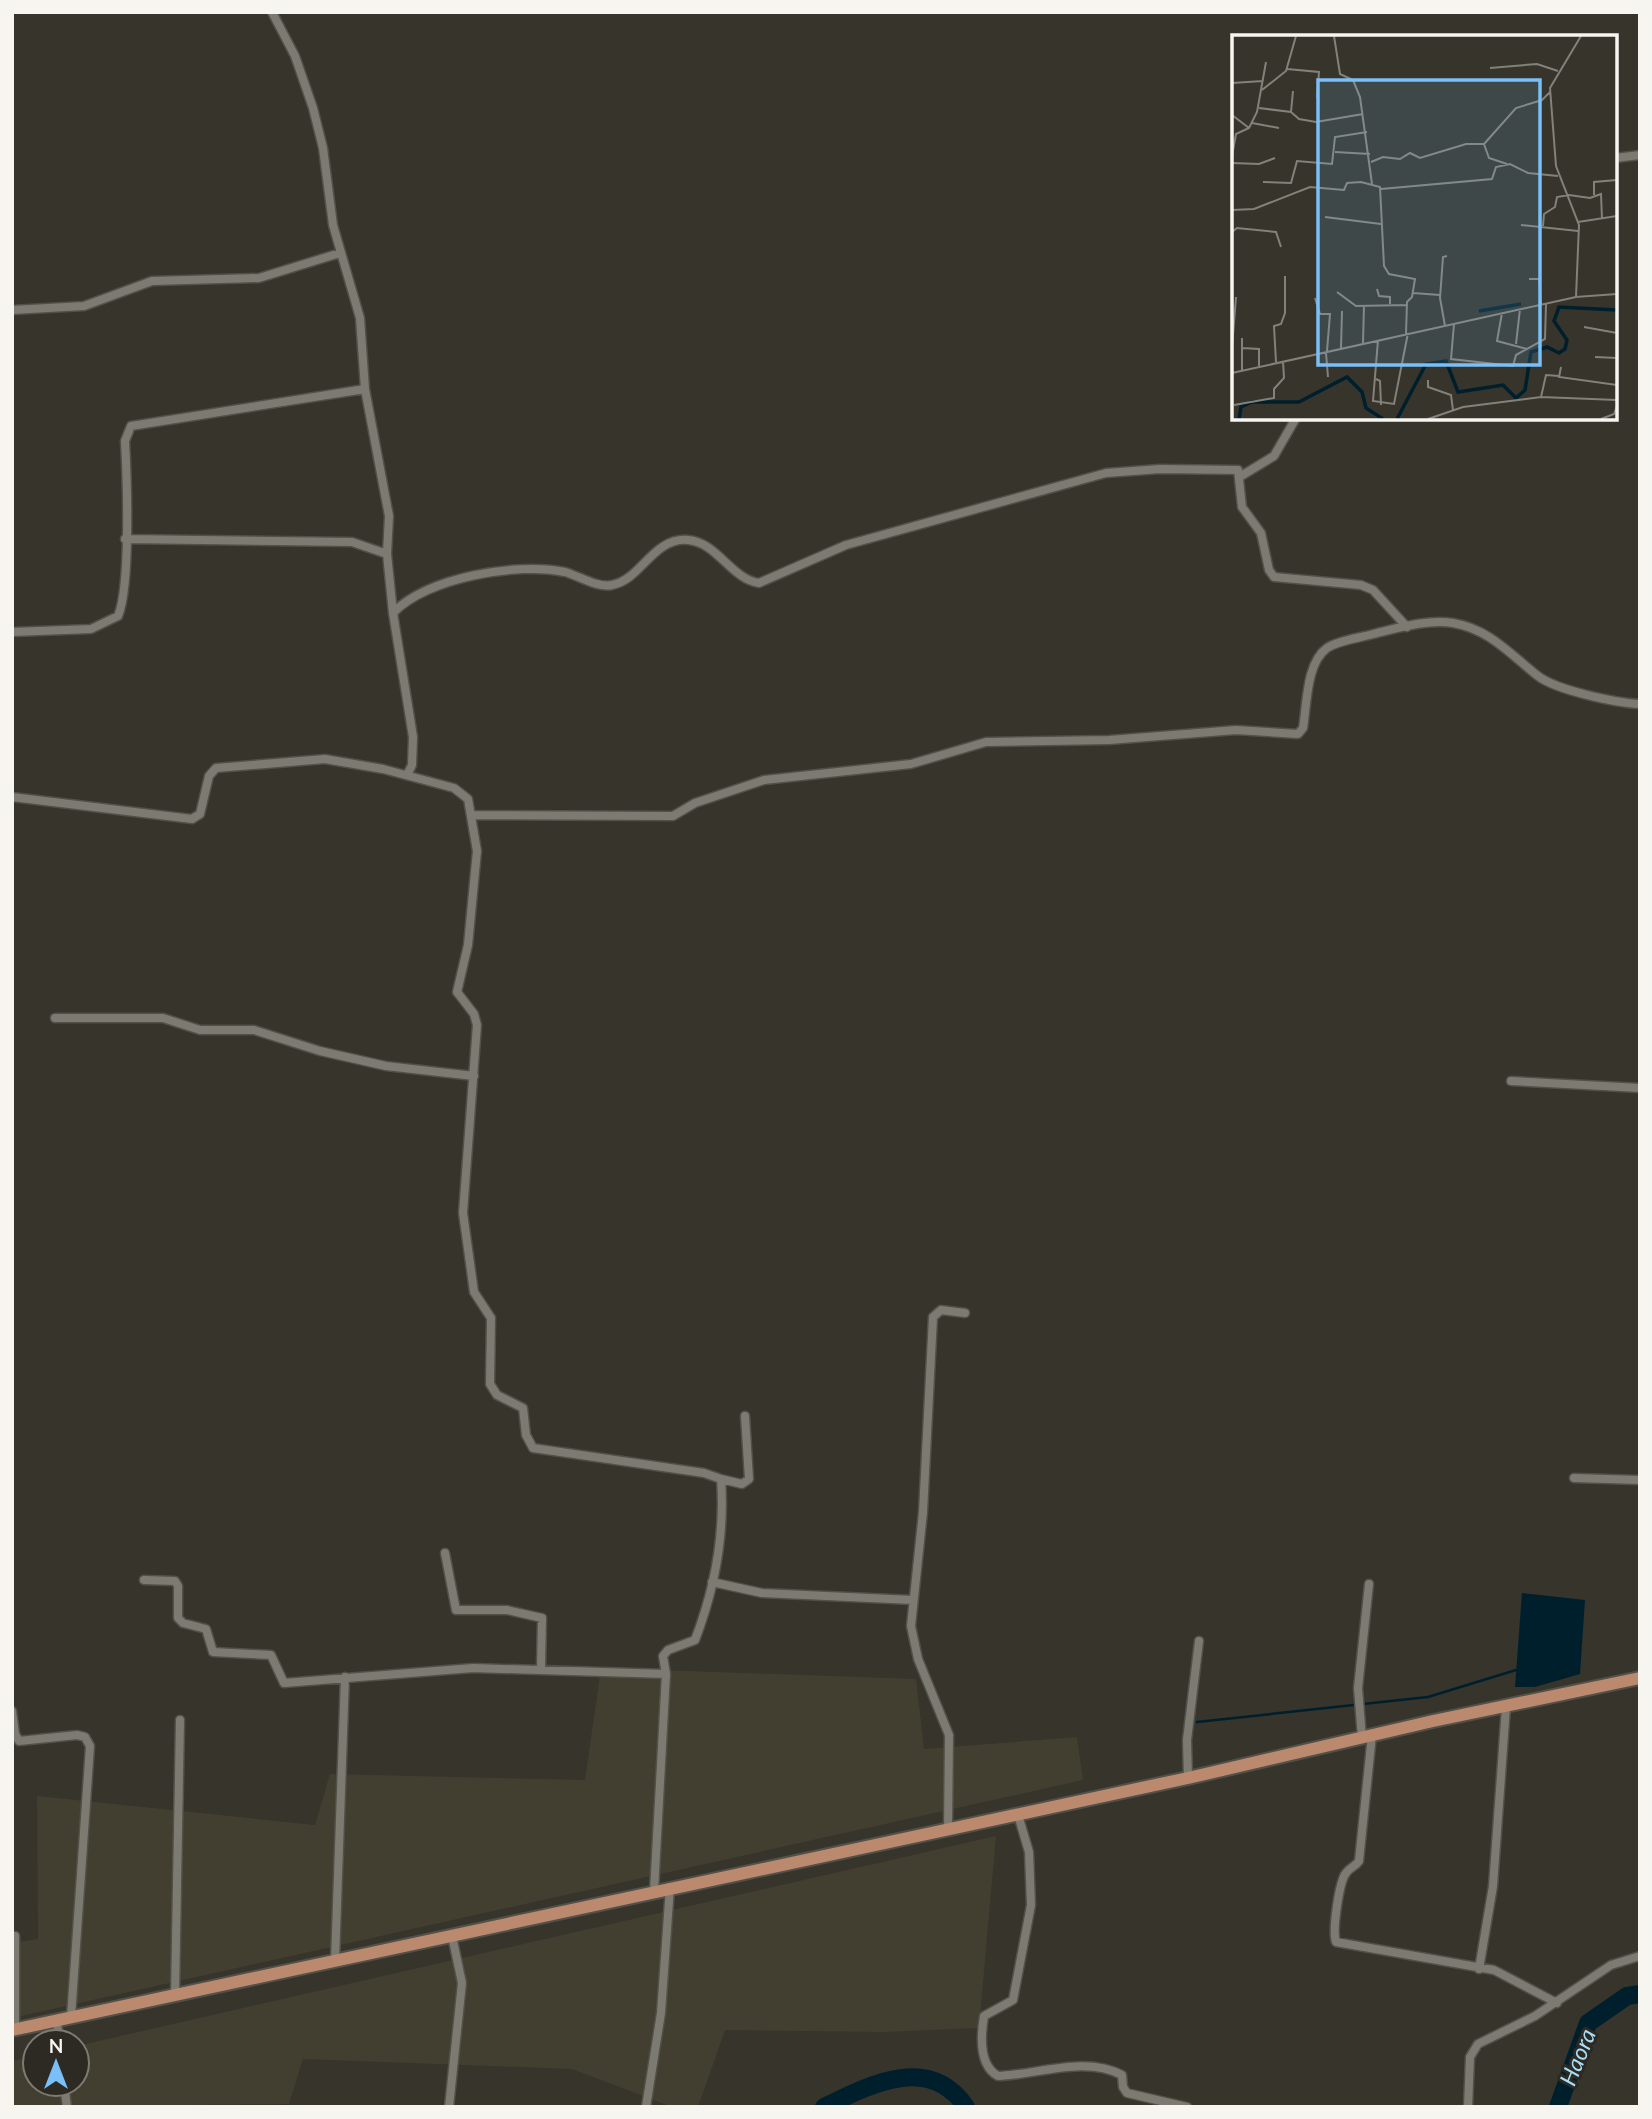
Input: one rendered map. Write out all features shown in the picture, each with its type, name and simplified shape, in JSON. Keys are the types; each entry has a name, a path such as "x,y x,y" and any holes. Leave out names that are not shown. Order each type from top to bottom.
{"main road":[{"path":"13,2029 1018,1815 1640,1678"}],"street":[{"path":"272,12 295,56 313,108 323,148 333,225 360,318 365,389 389,516 387,554 393,613 413,737 412,765 407,775"},
{"path":"1617,159 1640,155"},
{"path":"12,310 84,306 152,281 259,278 340,253"},
{"path":"12,632 91,629 107,624 118,616 122,605 125,539 125,441 131,426 365,389"},
{"path":"1241,476 1275,456 1295,420"},
{"path":"393,613 403,603 425,592 483,574 564,572 606,586 614,585 625,580 659,549 673,542 687,540 704,544 747,581 759,583 846,545 1106,473 1136,469 1238,470 1244,511 1261,533 1269,570 1274,577 1367,587 1407,626"},
{"path":"125,539 352,542 387,554"},
{"path":"473,815 673,816 695,803 764,780 911,764 1000,740 1110,740 1236,730 1298,734 1303,728 1313,669 1322,653 1329,647 1407,626 1452,623 1479,632 1499,642 1539,677 1569,690 1640,704"},
{"path":"12,797 192,819 200,814 209,776 220,766 325,759 407,775 463,794 468,799 473,815 477,851 468,944 457,992 476,1020 463,1213 474,1292 491,1318 488,1372 493,1390 523,1408 526,1434 533,1448 704,1473 742,1484 749,1479 745,1416"},
{"path":"55,1018 154,1016 200,1030 254,1030 320,1051 386,1066 474,1076"},
{"path":"1511,1081 1640,1088"},
{"path":"948,1830 949,1735 918,1659 911,1626 923,1512 933,1317 941,1310 965,1313"},
{"path":"1574,1478 1640,1480"},
{"path":"654,1891 666,1674 663,1662 668,1650 695,1640 721,1544 721,1479"},
{"path":"444,1553 456,1609 507,1609 541,1618 541,1668"},
{"path":"144,1580 178,1583 178,1618 183,1623 206,1629 213,1652 271,1655 284,1683 474,1668 666,1674"},
{"path":"712,1582 762,1594 914,1600"},
{"path":"1369,1584 1358,1688 1367,1737 1359,1861 1347,1871 1343,1879 1335,1925 1336,1942 1507,1974 1557,2003"},
{"path":"1188,1778 1187,1740 1199,1641"},
{"path":"335,1961 345,1677"},
{"path":"1479,1969 1493,1886 1506,1707"},
{"path":"12,1711 15,1734 19,1741 77,1735 85,1737 90,1746 71,2017"},
{"path":"175,1995 180,1720"},
{"path":"1018,1815 1029,1852 1031,1905 1013,2000 984,2016 982,2038 989,2070 998,2076 1069,2067 1097,2068 1122,2075 1123,2087 1127,2093 1187,2107"},
{"path":"646,2107 662,2013 670,1887"},
{"path":"13,2029 15,1936"},
{"path":"449,2107 462,1983 452,1936"},
{"path":"1468,2107 1473,2049 1557,2003 1611,1965 1640,1956"},
{"path":"57,2020 58,2028"}],"shaded area":[{"path":"601,1668 916,1679 924,1749 1077,1737 1083,1780 12,2018 12,1943 38,1939 37,1796 315,1825 330,1774 585,1780"},
{"path":"996,1836 979,2028 884,2032 725,2030 698,2107 672,2107 572,2069 303,2059 289,2104 12,2107 12,2061 21,2059 21,2098 91,2098 91,2043"}],"water":[{"path":"1522,1593 1585,1600 1580,1674 1535,1687 1515,1687"}],"waterway":[{"path":"1197,1722 1428,1697 1516,1670"},
{"name":"Haora","path":"1558,2107 1588,2023 1627,1996 1640,1994"},
{"name":"Haora","path":"824,2107 879,2083 917,2077 935,2081 951,2091 966,2107"}]}
